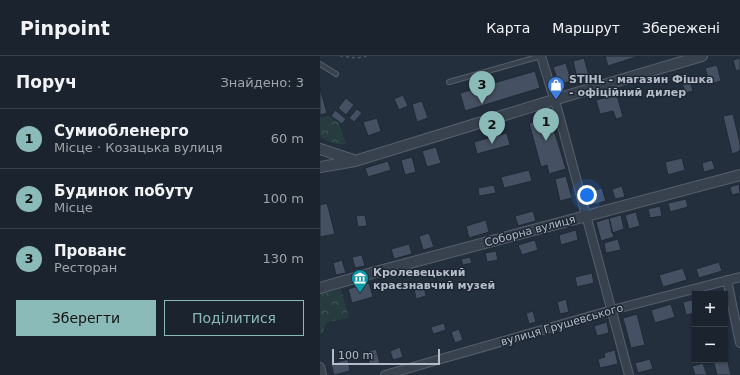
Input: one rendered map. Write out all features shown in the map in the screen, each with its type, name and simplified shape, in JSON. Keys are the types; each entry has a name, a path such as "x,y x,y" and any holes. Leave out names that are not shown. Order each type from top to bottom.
{"street":[{"path":"541,56 629,375"},
{"path":"320,167 354,160 702,56"},
{"path":"320,149 354,160"},
{"path":"320,153 320,160"},
{"name":"Соборна вулиця","path":"320,288 740,175"},
{"name":"вулиця Грушевського","path":"384,375 612,310 740,277"},
{"path":"727,280 740,343"},
{"path":"320,367 322,375"}],"lane":[{"path":"449,82 541,56"},
{"path":"320,64 336,74"}],"path":[{"path":"340,56 357,58 367,56"}],"green space":[{"path":"329,116 339,123 346,144 332,143 320,136 320,118"},
{"path":"341,289 349,318 327,322 322,334 320,334 320,295"}],"building":[{"path":"605,56 639,56 608,66"},
{"path":"584,58 589,75 577,78 573,61"},
{"path":"740,58 740,70 736,71 733,60"},
{"path":"566,63 571,81 559,85 553,67"},
{"path":"717,65 721,81 710,84 705,68"},
{"path":"535,71 540,88 465,111 460,93"},
{"path":"687,72 693,91 685,93 680,75"},
{"path":"320,88 327,113 320,115"},
{"path":"403,95 408,106 399,110 394,99"},
{"path":"617,95 623,117 616,119 613,111 600,114 596,100"},
{"path":"346,98 354,105 346,115 338,108"},
{"path":"422,101 428,118 417,122 412,104"},
{"path":"357,109 362,113 354,122 349,118"},
{"path":"335,110 346,119 342,124 331,116"},
{"path":"733,114 740,143 740,151 732,154 723,116"},
{"path":"550,117 566,169 549,174 547,165 541,167 529,123"},
{"path":"377,118 381,131 368,136 363,122"},
{"path":"507,133 510,145 477,154 474,142"},
{"path":"436,147 441,163 427,167 422,151"},
{"path":"412,157 416,172 405,175 401,160"},
{"path":"682,158 685,170 668,175 665,162"},
{"path":"712,160 715,169 704,172 702,163"},
{"path":"388,161 391,170 368,177 365,168"},
{"path":"529,170 532,181 504,188 501,177"},
{"path":"566,176 572,198 560,201 555,179"},
{"path":"739,184 740,193 732,195 730,187"},
{"path":"494,185 496,193 479,196 478,188"},
{"path":"622,186 625,197 615,199 612,189"},
{"path":"602,188 606,201 591,205 588,193"},
{"path":"686,199 688,207 670,212 668,203"},
{"path":"327,203 335,234 320,237 320,205"},
{"path":"660,206 662,216 650,218 648,209"},
{"path":"533,211 536,221 518,226 515,216"},
{"path":"636,212 640,226 629,229 625,215"},
{"path":"365,215 367,226 358,227 356,216"},
{"path":"621,215 624,229 612,233 609,218"},
{"path":"609,218 614,237 601,241 596,222"},
{"path":"486,220 489,232 469,238 466,226"},
{"path":"576,230 578,240 561,245 559,235"},
{"path":"429,233 434,247 423,250 419,236"},
{"path":"618,239 621,250 606,253 604,243"},
{"path":"535,240 538,250 522,255 518,245"},
{"path":"409,244 412,254 394,259 391,249"},
{"path":"496,251 498,260 487,262 485,253"},
{"path":"362,255 365,266 355,268 352,257"},
{"path":"470,257 472,263 463,265 461,259"},
{"path":"342,260 346,273 336,275 333,263"},
{"path":"719,262 722,271 699,278 696,269"},
{"path":"683,268 687,280 663,287 659,275"},
{"path":"592,273 594,283 577,287 575,277"},
{"path":"423,281 426,296 416,299 413,284"},
{"name":"Кролевецький краєзнавчий музей","path":"369,283 373,297 352,303 348,289"},
{"path":"566,299 569,312 560,314 557,302"},
{"path":"692,300 692,314 686,315 683,302"},
{"path":"671,304 675,317 655,323 651,310"},
{"path":"533,311 536,322 529,324 526,313"},
{"path":"637,314 645,345 631,348 623,318"},
{"path":"607,322 609,333 597,336 594,326"},
{"path":"444,323 446,330 433,334 431,327"},
{"path":"459,329 463,340 455,343 451,332"},
{"path":"400,347 403,357 393,360 390,351"},
{"path":"376,349 380,363 370,366 366,352"},
{"path":"615,350 618,364 600,368 598,359 605,357 604,353"},
{"path":"348,359 350,371 334,375 331,364"},
{"path":"650,359 653,369 638,373 635,363"},
{"path":"728,362 731,375 717,375 714,363"},
{"path":"703,363 707,375 695,375 692,366"}],"place":[{"name":"STIHL - магазин Фішка - офіційний дилер","path":"556,100"},
{"name":"Прованс","path":"482,104"},
{"name":"Сумиобленерго","path":"546,141"},
{"name":"Будинок побуту","path":"492,144"},
{"name":"Кролевецький краєзнавчий музей","path":"360,293"}]}
